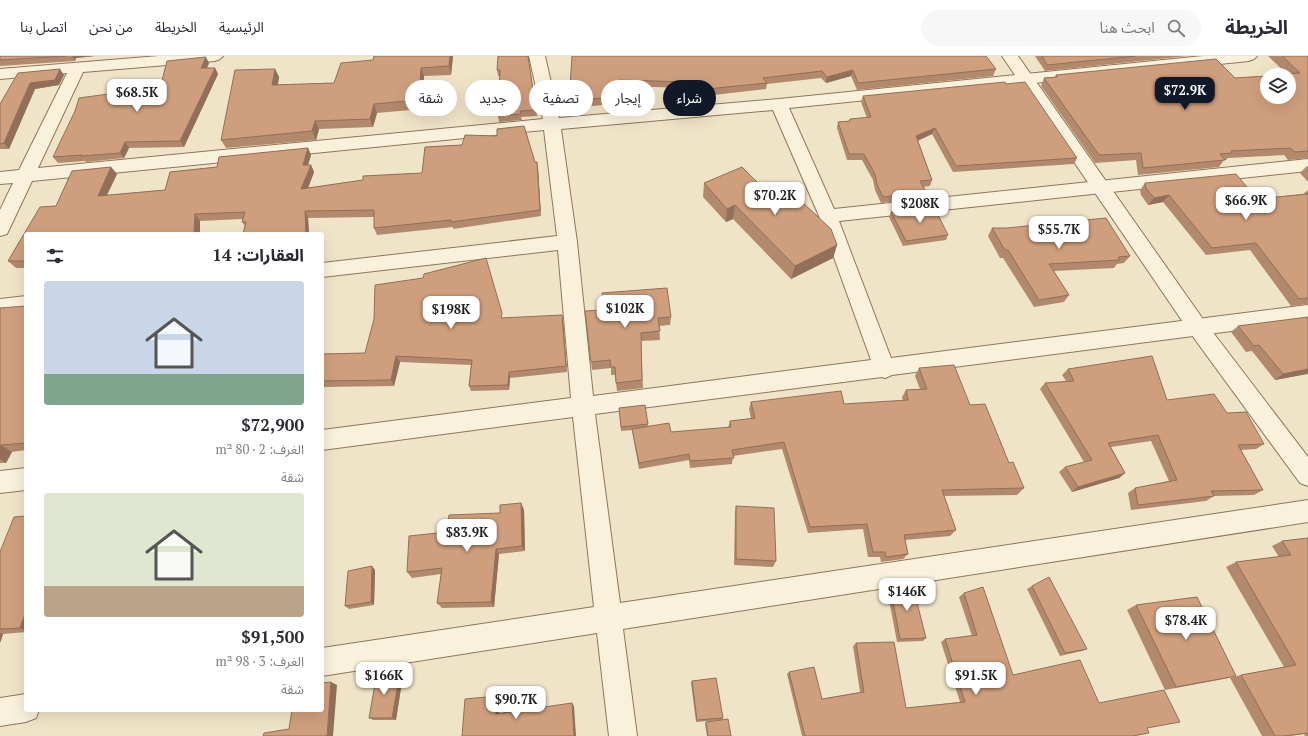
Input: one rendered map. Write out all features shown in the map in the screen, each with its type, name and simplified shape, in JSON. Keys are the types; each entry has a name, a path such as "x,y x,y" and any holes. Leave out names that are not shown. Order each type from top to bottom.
{"street":[{"path":"0,74 216,56"},
{"path":"537,56 552,124 567,242 583,406 623,736"},
{"path":"1010,56 1198,328 1308,475"},
{"path":"0,178 552,124 779,104 1249,56"},
{"path":"0,230 24,175 77,68"},
{"path":"779,104 828,216 885,369"},
{"path":"828,216 1308,165"},
{"path":"324,270 567,242"},
{"path":"0,307 24,304"},
{"path":"324,440 885,369 1308,313"},
{"path":"0,482 24,479"},
{"path":"324,662 1308,511"},
{"path":"0,712 24,708"}],"building":[{"path":"0,56 66,56 0,60"},
{"path":"374,56 450,56 449,66 421,68 420,80 405,80 405,101 374,104 370,119 315,121 312,131 221,140 235,70 275,69 272,85 334,83 341,63 373,60"},
{"path":"498,56 528,56 532,80 529,80 529,110 521,111 521,80 500,80 500,70 497,70"},
{"path":"572,56 986,56 996,69 858,83 853,70 827,77 822,71 763,78 767,83 716,88 716,80 663,80 663,81 601,80 601,98 593,99 593,80 570,80"},
{"path":"1042,56 1136,56 1047,65"},
{"path":"1282,56 1308,56 1308,151 1295,152 1290,148 1231,151 1232,153 1220,154 1225,160 1143,168 1141,153 1099,155 1044,78 1057,77 1056,75 1216,59 1235,78 1260,76 1260,104 1296,104 1296,73 1300,73"},
{"path":"206,57 201,68 215,68 180,141 125,142 120,153 53,157 75,111 79,98 123,92 124,89 160,88 167,61"},
{"path":"60,69 55,80 30,83 4,143 0,144 0,104 18,73"},
{"path":"1005,82 1006,84 1025,82 1077,158 956,166 935,128 916,136 932,180 920,181 926,192 883,197 877,184 875,174 864,154 849,154 838,122 871,117 863,96"},
{"path":"524,126 535,162 537,162 540,210 451,222 451,220 374,228 374,210 305,211 306,232 244,232 246,222 242,222 245,212 195,214 194,232 25,232 40,207 56,206 72,171 111,167 98,196 165,190 170,172 217,167 219,157 308,148 303,165 311,165 301,189 363,180 363,176 422,173 425,147 462,145 465,135 497,136 497,129"},
{"path":"742,167 771,196 787,188 831,229 837,245 795,266 735,205 727,209 704,183"},
{"path":"1236,174 1257,199 1308,194 1308,298 1299,299 1256,243 1212,248 1169,195 1154,198 1146,188 1145,183"},
{"path":"934,207 948,235 906,241 891,212"},
{"path":"1106,218 1130,256 1118,257 1120,260 1049,264 1069,295 1039,300 1008,250 1005,250 992,228 1007,228"},
{"path":"24,234 24,261 8,261"},
{"path":"486,258 502,313 501,318 562,315 566,366 509,372 508,385 469,386 472,360 396,356 391,380 324,381 324,354 365,353 374,319 375,285 423,278 424,274"},
{"path":"667,288 671,317 658,318 660,331 641,333 642,380 616,383 615,367 611,367 610,360 591,362 585,311 604,310 602,293"},
{"path":"24,306 24,443 1,445 0,448 0,308"},
{"path":"1308,317 1308,369 1283,374 1259,345 1254,346 1238,326"},
{"path":"1152,356 1167,400 1214,394 1227,413 1246,412 1264,444 1238,445 1263,490 1211,491 1214,496 1138,505 1135,488 1177,480 1158,435 1108,443 1125,473 1078,487 1065,467 1092,460 1045,383 1074,381 1068,369"},
{"path":"954,365 970,405 985,404 1009,463 1013,462 1024,488 942,490 956,530 904,535 908,554 886,557 885,552 873,552 867,524 810,527 784,442 732,450 734,458 690,461 689,454 639,463 632,429 669,423 671,432 731,427 730,421 755,418 751,402 841,391 844,404 908,400 906,390 927,389 919,368"},
{"path":"645,405 648,424 621,427 619,408"},
{"path":"521,503 522,546 496,549 491,602 437,603 442,568 407,572 409,536 447,532 449,515 500,513 500,505"},
{"path":"736,506 774,508 776,561 736,559"},
{"path":"24,516 24,617 20,628 0,629 0,552 14,517"},
{"path":"1308,538 1308,733 1275,736 1241,675 1296,665 1236,562 1291,555 1282,541"},
{"path":"372,566 371,602 345,606 348,571"},
{"path":"1049,577 1087,649 1065,653 1032,586"},
{"path":"912,583 926,638 900,639 890,586"},
{"path":"983,587 1013,675 1080,660 1099,703 1164,690 1180,722 1147,728 1149,733 1133,736 805,736 789,672 814,667 822,699 864,692 856,643 894,642 906,708 965,702 945,639 977,635 964,593"},
{"path":"1197,597 1236,676 1176,687 1136,605"},
{"path":"377,673 400,673 392,718 369,718"},
{"path":"716,678 723,718 697,720 692,681"},
{"path":"331,682 327,736 263,736 264,733 289,729 292,712 324,712 324,683"},
{"path":"497,696 496,714 572,703 574,736 462,736 465,699"},
{"path":"728,719 731,736 708,736 706,722"}]}
